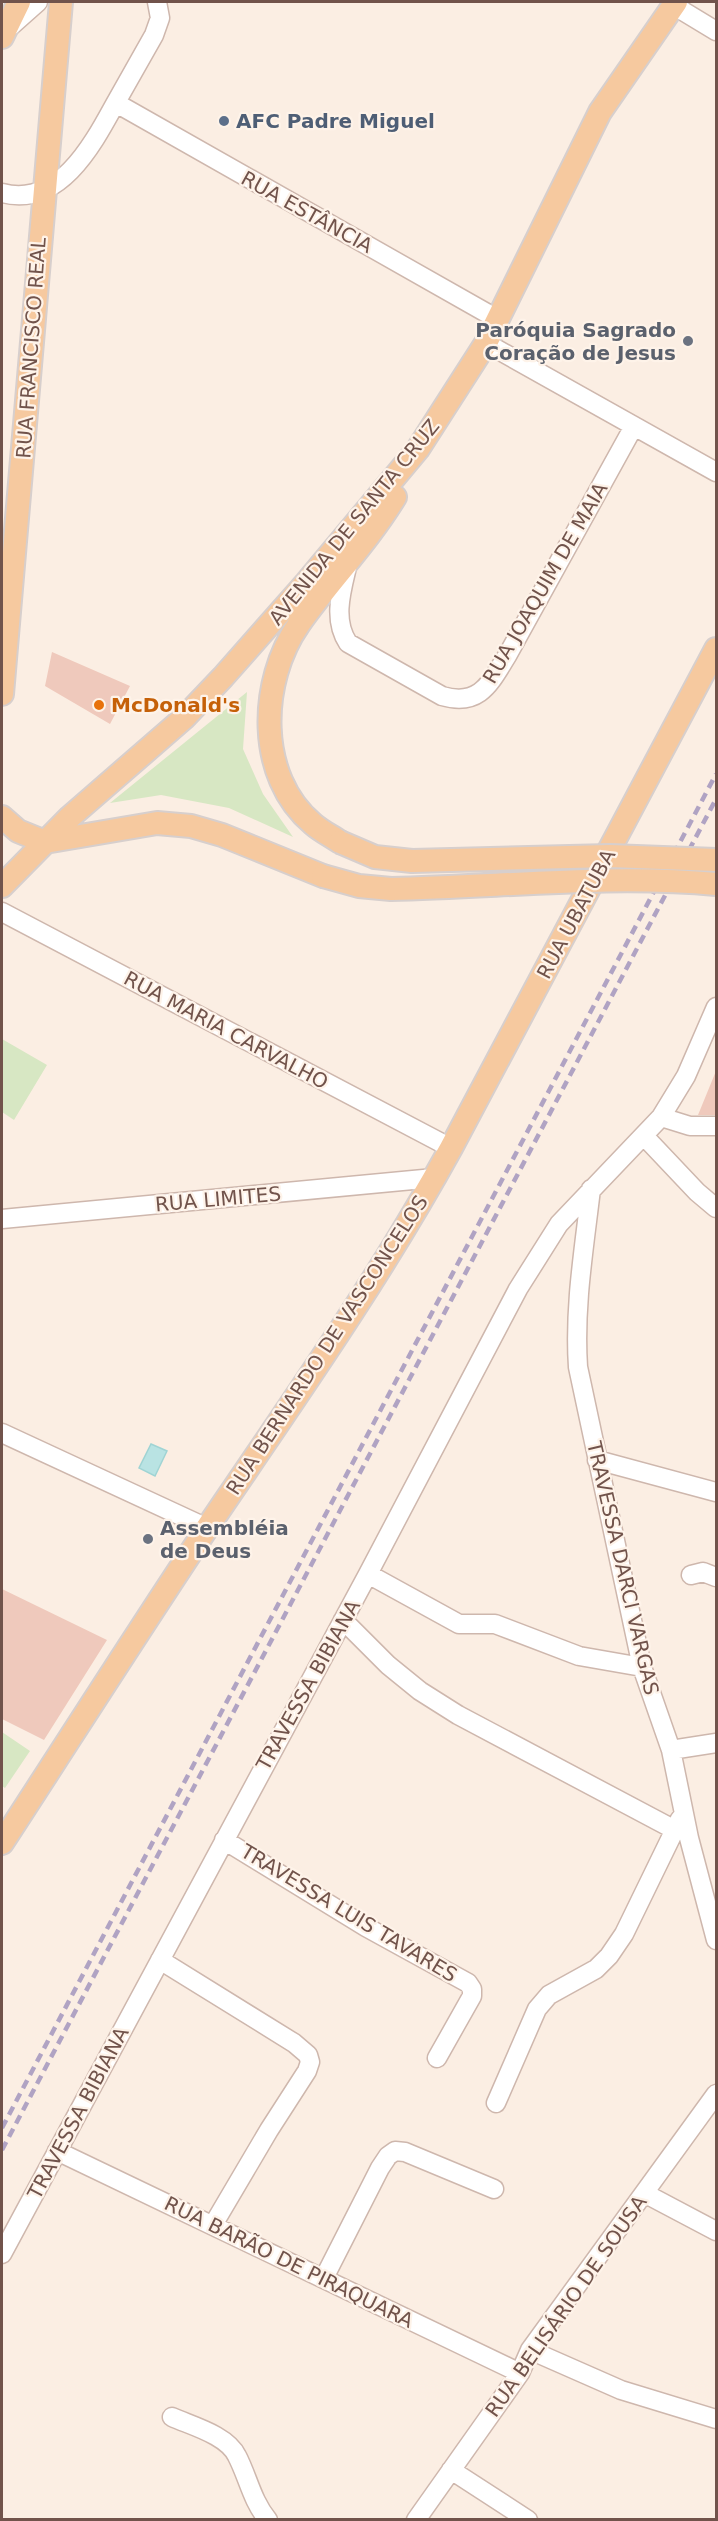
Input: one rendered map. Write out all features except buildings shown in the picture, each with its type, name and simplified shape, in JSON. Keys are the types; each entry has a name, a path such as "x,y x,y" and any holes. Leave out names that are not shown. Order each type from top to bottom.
{"main road":[{"path":"2,38 19,2"},
{"name":"RUA FRANCISCO REAL","path":"2,694 60,2"},
{"name":"AVENIDA DE SANTA CRUZ","path":"2,886 45,842 183,718 223,677 299,591 418,449 499,320 600,112 675,3"},
{"path":"418,449 390,505 349,562 298,625 289,641 273,687 270,719 272,753 282,783 294,802 313,824 340,842 375,857 412,861 610,856 717,860"},
{"name":"RUA UBATUBA","path":"434,1178 717,649"},
{"path":"2,816 18,831 45,842 157,823 191,826 222,835 323,876 360,886 391,889 624,881 684,881 717,884"},
{"name":"RUA BERNARDO DE VASCONCELOS","path":"2,1843 207,1528 367,1291 434,1178"}],"street":[{"path":"2,38 18,19 38,2"},
{"path":"157,2 160,18 158,27"},
{"path":"2,193 22,196 43,190 71,170 88,152 173,2"},
{"path":"675,3 717,31"},
{"name":"RUA ESTÂNCIA","path":"116,103 499,320"},
{"path":"486,343 717,472"},
{"name":"RUA JOAQUIM DE MAIA","path":"349,562 339,610 341,628 348,643 442,696 460,699 476,695 483,691 507,656 634,426"},
{"name":"RUA MARIA CARVALHO","path":"2,912 451,1148"},
{"name":"TRAVESSA BIBIANA","path":"2,2254 368,1574 518,1289 559,1224 661,1117 686,1076 717,1007"},
{"path":"661,1117 690,1126 717,1126"},
{"path":"644,1136 697,1192 717,1208"},
{"name":"RUA LIMITES","path":"2,1219 434,1178"},
{"name":"TRAVESSA DARCI VARGAS","path":"591,1189 576,1330 578,1367 642,1667 671,1750 717,1940"},
{"path":"2,1432 207,1528"},
{"path":"597,1460 717,1492"},
{"path":"691,1575 703,1572 717,1577"},
{"path":"368,1574 459,1624 495,1624 579,1656 642,1667"},
{"path":"343,1620 404,1678 458,1715 675,1830"},
{"path":"671,1750 717,1743"},
{"path":"496,2103 537,2009 549,1995 596,1969 609,1956 624,1934 684,1810"},
{"name":"TRAVESSA LUIS TAVARES","path":"224,1840 366,1927 462,1980 472,1989 472,1996 468,2004 437,2058"},
{"path":"160,1960 294,2043 308,2055 310,2062 307,2071 213,2225"},
{"name":"RUA BELISÁRIO DE SOUSA","path":"416,2520 520,2373 530,2350 717,2094"},
{"name":"RUA BARÃO DE PIRAQUARA","path":"57,2151 520,2373"},
{"path":"324,2278 380,2168 387,2156 395,2151 405,2152 494,2189"},
{"path":"644,2193 717,2230"},
{"path":"530,2350 621,2390 717,2419"},
{"path":"172,2417 219,2439 236,2454 246,2482 268,2520"},
{"path":"451,2470 528,2520"}],"green space":[{"path":"247,692 243,749 263,794 293,837 229,808 161,795 110,803"},
{"path":"2,1039 47,1065 14,1120 2,1112"},
{"path":"2,1732 30,1751 5,1788 2,1786"}],"water":[{"path":"151,1444 167,1451 155,1476 139,1468"}],"railway":[{"path":"2,2128 716,774"},
{"path":"2,2150 716,799"}],"place":[{"name":"AFC Padre Miguel","path":"224,121"},
{"name":"Paróquia Sagrado Coração de Jesus","path":"688,341"},
{"name":"McDonald's","path":"99,705"},
{"name":"Assembléia de Deus","path":"148,1539"}]}
